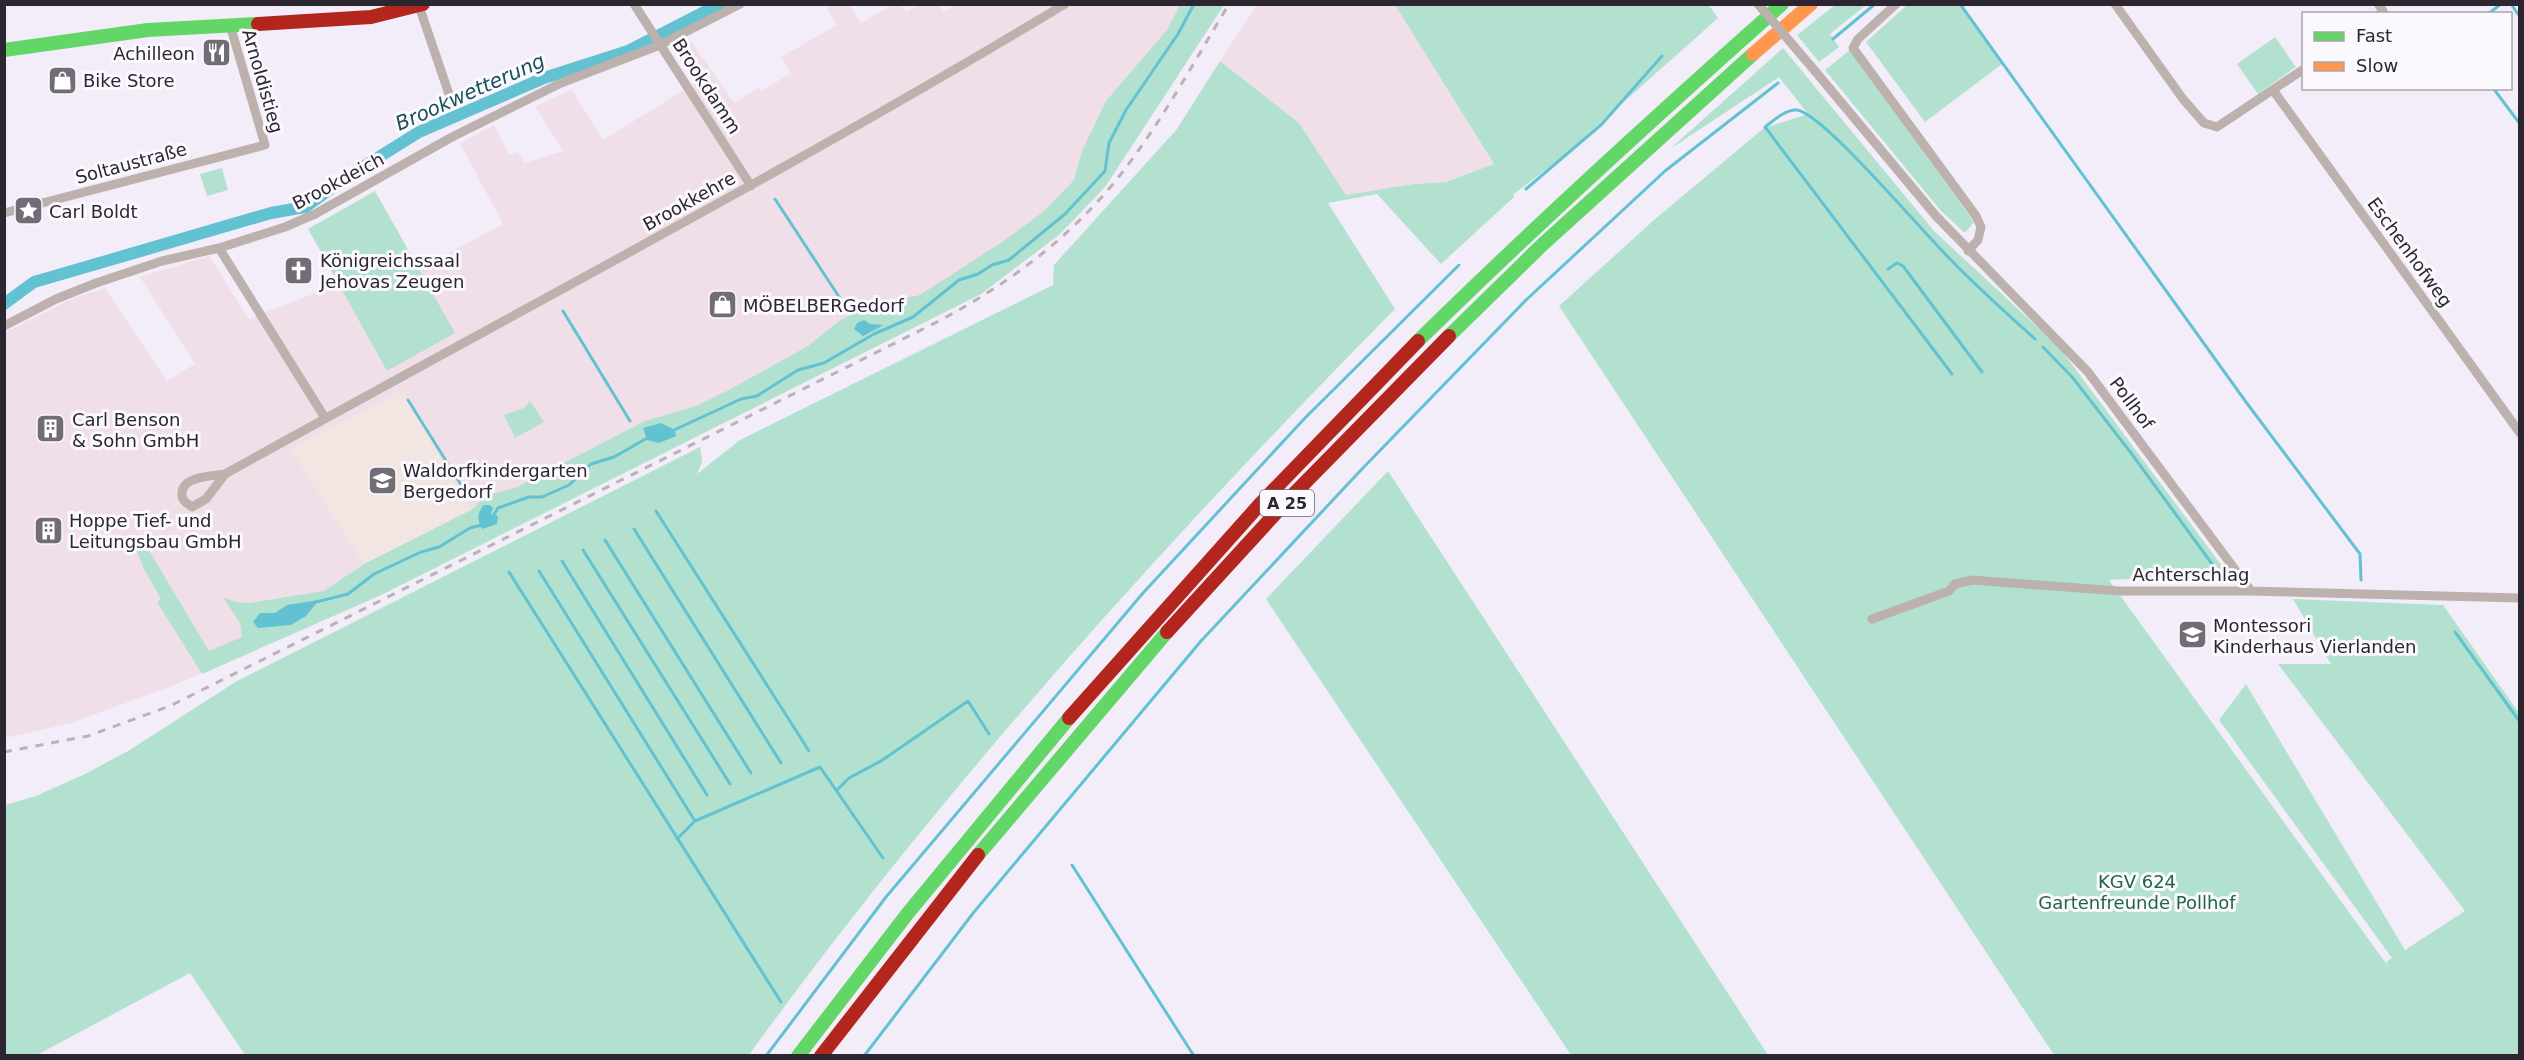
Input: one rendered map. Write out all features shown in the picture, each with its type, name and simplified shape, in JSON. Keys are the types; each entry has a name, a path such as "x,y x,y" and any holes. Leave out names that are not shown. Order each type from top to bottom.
{"main road":[{"name":"A 25","path":"798,1056 914,905 1014,782 1214,554 1326,435 1516,247 1648,123 1782,4"},
{"name":"A 25","path":"822,1056 1034,785 1212,584 1340,447 1528,260 1660,137 1811,4"},
{"path":"4,50 124,33 355,19 421,5"}],"street":[{"name":"Brookdamm","path":"634,4 751,186"},
{"name":"Brookdeich","path":"4,326 56,299 96,284 162,261 219,248 285,227 315,214 452,137 561,83 659,43 740,4"},
{"name":"Brookkehre","path":"225,474 199,506 192,507 185,503 182,496 183,487 189,482 225,474 751,186 932,84 1065,4"},
{"name":"Pollhof","path":"1758,4 1887,159 1968,251 2088,372 2251,591"},
{"path":"1896,4 1853,43 1853,48 1976,216 1982,227 1978,240 1968,251"},
{"path":"2115,4 2183,99 2204,123 2217,128 2302,70"},
{"path":"421,5 451,100"},
{"name":"Arnoldistieg","path":"230,25 265,146"},
{"name":"Eschenhofweg","path":"2273,90 2520,433"},
{"name":"Soltaustraße","path":"4,213 265,146"},
{"path":"219,248 326,418"},
{"name":"Achterschlag","path":"1872,619 1949,591 1955,584 1972,580 2119,591 2251,591 2520,598"}],"shaded area":[{"path":"956,4 1224,5 1105,187 1060,234 981,294 379,596 172,686 71,723 5,738 4,333 71,299 105,288 167,381 195,364 140,277 209,256 249,319 338,284 389,369 454,333 419,269 503,224 460,143 494,125 509,155 518,152 524,163 563,151 535,106 572,90 603,140 697,82 673,46 689,38 734,103 759,87 762,91 791,73 781,57 837,25 825,5 849,5 861,23 892,5 901,5 906,12 918,5 939,5 944,12"},
{"path":"1257,5 1395,5 1494,164 1446,182 1414,184 1346,196 1299,123 1220,61"},
{"name":"Waldorfkindergarten Bergedorf","path":"402,390 471,510 364,564 291,450"}],"green space":[{"path":"1708,4 1718,18 1561,158 1514,194 1514,197 1441,264 1377,194 1328,203 1395,309 1225,486 1058,670 898,860 749,1055 245,1055 190,973 37,1055 5,1055 5,805 36,796 85,774 128,751 237,681 700,447 702,462 697,474 740,440 1053,285 1054,265 1177,129 1220,61 1299,123 1346,195 1414,184 1446,182 1494,164 1395,5"},
{"path":"1180,5 1224,5 1105,187 1060,234 981,294 379,596 202,674 157,602 161,599 137,551 144,542 209,651 242,637 240,623 223,597 235,602 250,603 324,591 364,564 471,510 487,495 515,488 645,421 696,406 729,390 808,346 839,321 867,306 920,295 1002,242 1043,212 1074,180 1082,151 1106,101 1167,30"},
{"path":"1835,5 1866,5 1830,34 1839,47 1819,62 1797,35"},
{"path":"1907,5 1960,5 2002,64 1925,122 1866,42"},
{"path":"2275,37 2296,67 2258,94 2237,64"},
{"name":"KGV 624 Gartenfreunde Pollhof","path":"1783,48 1934,231 2059,347 2228,574 2109,580 2390,969 2386,962 2392,958 2219,720 2246,684 2405,950 2465,911 2278,664 2331,664 2293,599 2443,605 2519,713 2519,1055 2054,1055 1559,306 1654,220 1764,128 1808,114 1779,77 1670,149"},
{"path":"1850,50 1974,222 1965,233 1941,211 1825,70"},
{"path":"222,168 228,190 207,196 200,174"},
{"path":"375,191 455,333 387,371 308,229"},
{"path":"530,401 544,422 515,438 504,415 524,408"},
{"path":"1388,471 1768,1055 1571,1055 1266,599"}],"water":[{"path":"864,320 870,324 884,325 863,336 854,329 857,323"},
{"path":"661,423 675,430 676,436 659,443 647,440 643,428"},
{"path":"484,505 490,505 493,508 491,514 498,516 497,524 482,529 478,516"},
{"path":"319,600 306,616 291,625 258,628 253,622 260,613 275,613 287,605"}],"waterway":[{"name":"Brookwetterung","path":"4,304 34,282 271,213 305,207 347,177 419,132 544,78 628,51 720,4"},
{"path":"672,431 741,399 757,396 798,370 824,363 874,334 913,317 959,280 1009,260 1065,214 1105,171 1109,143 1126,110 1178,34 1194,4"},
{"path":"1833,39 1875,4"},
{"path":"1960,4 2246,402 2360,554 2361,580"},
{"path":"2491,12 2501,4"},
{"path":"2511,4 2520,17"},
{"path":"1526,189 1602,124 1662,56"},
{"path":"864,1056 974,912 1201,641 1361,470 1526,300 1665,171 1778,83"},
{"path":"2494,90 2520,124"},
{"path":"1952,374 1765,127 1780,116 1797,110 1829,132 1938,247 2035,339"},
{"path":"775,199 847,309"},
{"path":"1888,269 1897,263 1903,266 1982,372"},
{"path":"766,1056 886,897 1143,593 1305,418 1459,265"},
{"path":"563,311 630,421"},
{"path":"2043,347 2073,378 2215,568"},
{"path":"408,400 468,496"},
{"path":"492,518 498,508 529,497 542,497 569,485 591,464 614,457 649,437"},
{"path":"656,511 809,751"},
{"path":"316,602 348,594 374,574 421,552 439,547 470,528 482,525"},
{"path":"634,529 781,763"},
{"path":"605,540 751,773"},
{"path":"583,550 730,784"},
{"path":"562,561 707,795"},
{"path":"539,571 695,821"},
{"path":"509,572 781,1002"},
{"path":"2455,632 2520,722"},
{"path":"838,789 849,778 881,761 968,701 989,734"},
{"path":"677,839 695,821 820,767 883,858"},
{"path":"1072,865 1194,1056"}],"railway":[{"path":"4,752 88,736 170,706 939,321 988,293 1055,243 1113,184 1160,119 1229,4"}],"traffic: fast":[{"path":"1418,341 1598,170 1782,4"},
{"path":"4,50 148,30 258,24"},
{"path":"1449,336 1542,245 1753,54"},
{"path":"978,855 1167,632"},
{"path":"798,1056 908,913 1069,718"}],"traffic: slow":[{"path":"1753,54 1811,4"}],"traffic: jam":[{"path":"258,24 371,17 423,4"},
{"path":"1167,632 1286,502 1449,336"},
{"path":"1069,718 1261,503 1418,341"},
{"path":"821,1056 978,855"}],"place":[{"name":"Achilleon","path":"216,53"},
{"name":"Bike Store","path":"62,80"},
{"name":"Carl Boldt","path":"28,211"},
{"name":"Königreichssaal Jehovas Zeugen","path":"299,270"},
{"name":"MÖBELBERGedorf","path":"722,305"},
{"name":"Carl Benson & Sohn GmbH","path":"51,429"},
{"name":"Waldorfkindergarten Bergedorf","path":"382,480"},
{"name":"Hoppe Tief- und Leitungsbau GmbH","path":"48,530"},
{"name":"Montessori Kinderhaus Vierlanden","path":"2192,635"}]}
